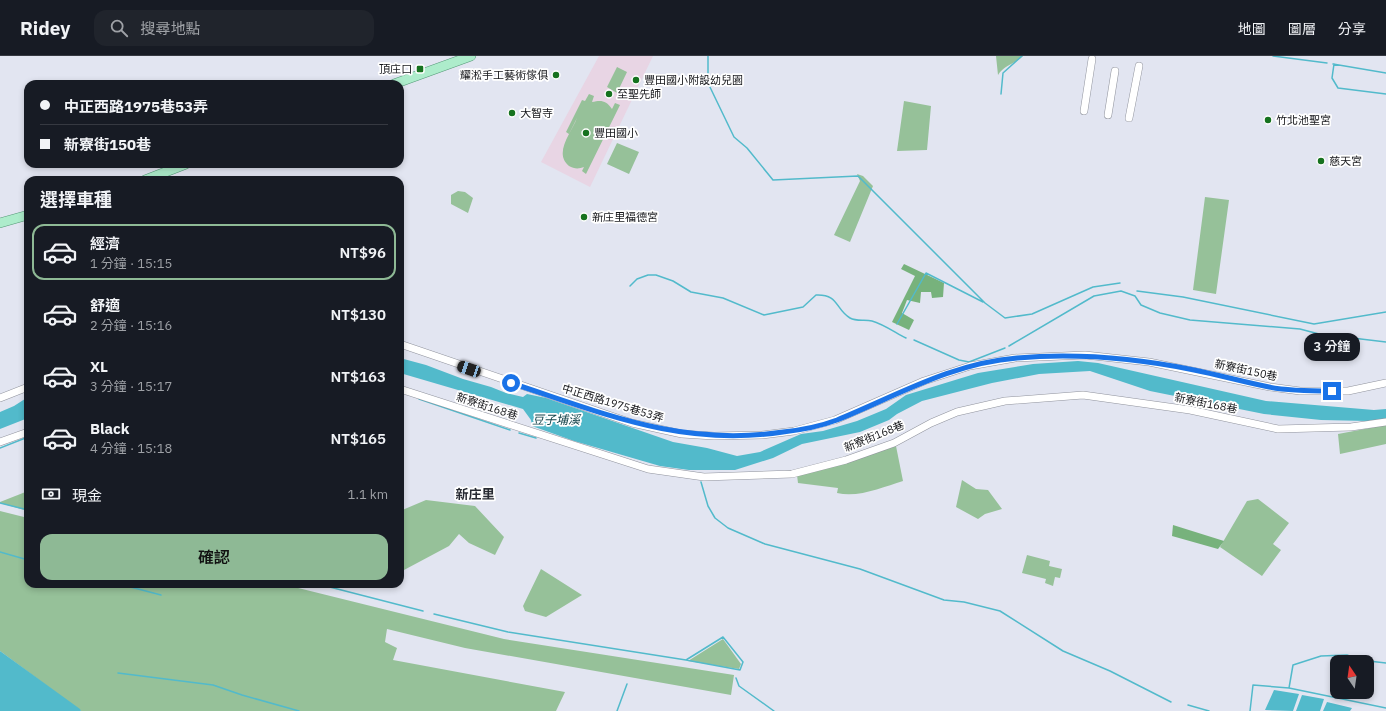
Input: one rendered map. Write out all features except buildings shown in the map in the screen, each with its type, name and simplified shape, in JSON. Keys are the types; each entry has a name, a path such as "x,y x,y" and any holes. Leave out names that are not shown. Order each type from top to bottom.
{"main road":[{"path":"404,80 471,56"},
{"path":"155,176 176,168"},
{"path":"0,223 24,216"}],"street":[{"path":"1084,111 1092,59"},
{"path":"1129,118 1139,66"},
{"path":"1108,115 1114,71"},
{"name":"中正西路1975巷53弄","path":"404,345 626,421 666,431 693,435 746,437 794,431 835,420 893,395"},
{"name":"新寮街150巷","path":"893,395 924,381 970,366 1015,358 1085,355 1149,362 1270,387 1300,391 1348,391 1386,384"},
{"path":"0,398 24,389"},
{"name":"新寮街168巷","path":"404,390 648,469 704,477 792,474 800,472 846,460 894,443 931,423 957,412 1006,401 1083,395 1190,410 1278,429 1351,427 1386,422"},
{"path":"0,442 24,433"}],"shaded area":[{"name":"豐田國小","path":"599,56 653,56 590,187 541,162"}],"green space":[{"path":"996,56 1023,56 1003,69 998,75"},
{"path":"617,67 627,72 617,93 607,87"},
{"path":"589,94 594,96 592,102 603,101 612,109 615,103 620,105 586,174 582,171 584,167 573,168 569,166 563,155 565,142 569,134 566,132 582,100 585,101"},
{"path":"904,101 931,106 927,150 897,151"},
{"path":"617,143 639,152 629,174 607,164"},
{"path":"857,174 863,176 873,186 850,242 834,235 860,181"},
{"path":"458,191 465,192 473,198 468,213 451,204 451,195"},
{"path":"1205,197 1229,200 1216,294 1193,290"},
{"path":"904,264 944,283 943,297 932,298 931,292 921,292 920,303 907,300 902,313 914,320 909,330 892,322 915,276 901,269"},
{"path":"1386,425 1386,444 1340,454 1338,434"},
{"path":"896,446 903,481 871,491 854,494 837,493 838,488 798,483 797,475 842,464"},
{"path":"962,480 976,489 988,490 1002,509 985,514 978,519 956,507"},
{"path":"24,493 24,510 0,502"},
{"path":"1258,499 1289,523 1273,544 1281,550 1262,576 1220,547 1247,501"},
{"path":"426,500 475,506 504,537 495,555 469,543 459,534 449,546 404,570 404,509"},
{"path":"0,511 24,517 24,588 298,588 504,639 734,675 731,695 465,648 387,629 385,642 397,648 393,660 565,692 556,711 81,711 0,651"},
{"path":"1173,525 1224,541 1218,549 1172,536"},
{"path":"1027,555 1050,561 1049,566 1062,569 1060,578 1055,577 1053,586 1045,583 1046,579 1022,573"},
{"path":"541,569 582,595 546,617 525,611 523,606"},
{"path":"723,639 741,664 739,669 688,661"}],"water":[{"name":"豆子埔溪","path":"404,359 426,365 506,393 523,397 527,394 546,398 673,442 707,448 737,456 760,452 801,434 823,431 857,421 886,409 906,395 978,373 1033,364 1078,361 1098,363 1266,401 1374,410 1386,409 1386,419 1368,421 1321,420 1264,414 1150,391 1090,371 1039,374 992,383 922,401 897,414 889,420 860,432 802,444 773,458 735,470 689,470 660,466 574,441 532,426 531,420 523,409 404,374"},
{"path":"24,400 24,420 0,429 0,412"},
{"path":"0,651 80,709 81,711 0,711"},
{"path":"1274,690 1299,694 1293,711 1265,710"},
{"path":"1302,695 1324,699 1320,711 1296,711"},
{"path":"1327,702 1352,708 1350,711 1323,711"}],"waterway":[{"path":"708,56 708,83 734,137 747,148 773,180 858,176 985,303 1005,318 1032,314 1093,287 1120,283"},
{"path":"1001,94 1003,73 1022,56"},
{"path":"1273,56 1327,63"},
{"path":"1333,64 1386,73"},
{"path":"1334,64 1332,78 1338,88 1386,94"},
{"path":"897,324 926,273 983,302"},
{"path":"630,286 637,279 648,275 656,275 673,281 691,292 723,298 764,315 803,307 816,295 823,295 833,299 850,318 855,320 869,320 876,322 906,338"},
{"path":"1009,346 1094,296 1121,291 1135,296 1141,305 1160,313 1190,320 1300,329 1319,334 1386,342"},
{"path":"1137,291 1183,297 1314,324 1386,312"},
{"path":"914,340 959,360 969,362 1005,348"},
{"path":"419,399 510,430"},
{"path":"519,433 536,438"},
{"path":"0,448 24,439"},
{"path":"701,482 708,506 715,518 728,528 765,544 860,569 944,600 964,602 1000,611 1063,651 1110,671 1171,702"},
{"path":"0,503 24,509"},
{"path":"0,552 24,559"},
{"path":"134,588 161,595"},
{"path":"334,588 423,611"},
{"path":"434,614 508,632 740,670 743,662 723,637 686,660"},
{"path":"1250,711 1253,685 1289,688 1293,665 1321,656 1347,655 1360,660 1386,663"},
{"path":"118,673 213,685 299,711"},
{"path":"736,678 739,686 774,711"},
{"path":"617,711 627,684"},
{"path":"1289,688 1386,708"},
{"path":"1188,705 1209,711"}],"place":[{"name":"頂庄口","path":"420,69"},
{"name":"耀淞手工藝術傢俱","path":"556,75"},
{"name":"豐田國小附設幼兒園","path":"636,80"},
{"name":"至聖先師","path":"609,94"},
{"name":"大智寺","path":"512,113"},
{"name":"竹北池聖宮","path":"1268,120"},
{"name":"豐田國小","path":"586,133"},
{"name":"慈天宮","path":"1321,161"},
{"name":"新庄里福德宮","path":"584,217"}],"district":[{"name":"新庄里","path":"475,494"}],"route":[{"path":"511,383 643,426 682,434 746,437 794,431 835,420 924,381 970,366 1015,358 1085,355 1149,362 1193,369 1270,387 1300,391 1332,391"}]}
